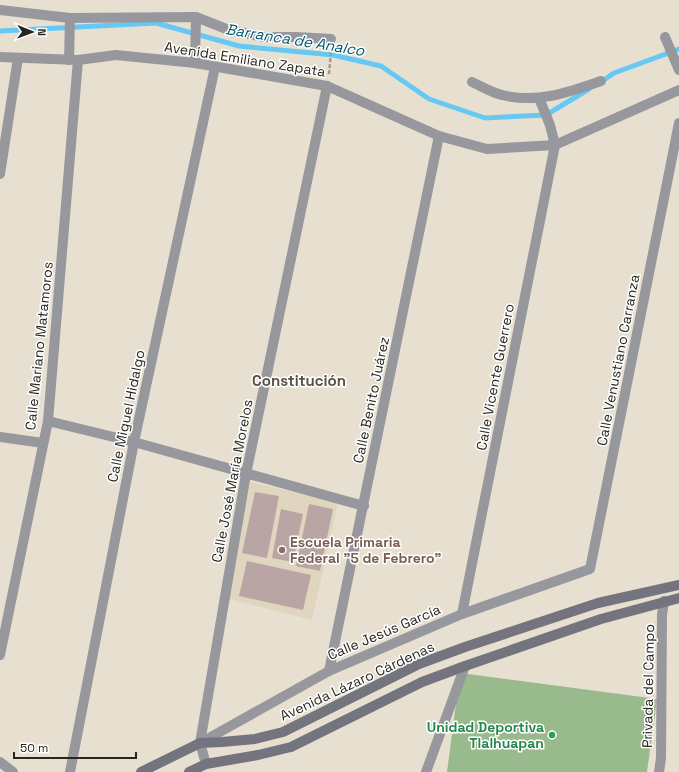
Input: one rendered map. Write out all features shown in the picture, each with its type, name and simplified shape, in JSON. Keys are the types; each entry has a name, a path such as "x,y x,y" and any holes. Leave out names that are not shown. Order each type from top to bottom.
{"main road":[{"name":"Avenida Lázaro Cárdenas","path":"141,772 200,743 255,739 283,732 419,664 465,647 598,603 679,585"},
{"name":"Avenida Lázaro Cárdenas","path":"189,772 206,764 258,755 290,747 422,682 601,619 679,598"}],"street":[{"path":"0,10 70,19 196,18 229,30 264,37 331,44"},
{"path":"195,63 196,18"},
{"name":"Calle Mariano Matamoros","path":"0,655 48,421 73,60 69,48 70,19"},
{"path":"665,37 677,66"},
{"name":"Avenida Emiliano Zapata","path":"0,57 73,60 116,55 195,63 327,86 440,136 487,149 555,145 679,90"},
{"path":"0,174 18,58"},
{"name":"Calle Miguel Hidalgo","path":"70,772 134,442 215,67"},
{"path":"472,82 502,95 541,101 601,81"},
{"name":"Calle José María Morelos","path":"206,764 200,743 246,474 327,86"},
{"path":"541,101 550,125 555,145"},
{"name":"Calle Venustiano Carranza","path":"590,569 679,123"},
{"name":"Calle Benito Juárez","path":"329,671 440,136"},
{"name":"Calle Vicente Guerrero","path":"462,614 555,145"},
{"path":"48,421 134,442 364,506"},
{"path":"0,437 43,444"},
{"name":"Calle Jesús García","path":"200,743 329,671 462,614 590,569"},
{"name":"Privada del Campo","path":"659,772 661,758 662,615 664,601"},
{"path":"426,772 465,666"},
{"path":"0,762 13,772"}],"path":[{"path":"330,68 331,44"}],"shaded area":[{"name":"Escuela Primaria Federal \"5 de Febrero\"","path":"250,482 338,502 312,620 226,598"}],"green space":[{"name":"Unidad Deportiva Tlalhuapan","path":"460,673 657,699 647,772 447,772"}],"building":[{"path":"255,492 279,496 267,558 242,553"},
{"path":"309,504 333,509 320,571 296,566"},
{"path":"281,509 303,514 293,562 272,558"},
{"path":"247,561 311,575 303,610 239,596"}],"waterway":[{"name":"Barranca de Analco","path":"0,31 156,23 239,46 333,55 381,66 429,99 485,118 546,115 589,89"},
{"name":"Barranca de Analco","path":"601,82 614,73 679,49"}],"place":[{"name":"Escuela Primaria Federal \"5 de Febrero\"","path":"282,550"},
{"name":"Unidad Deportiva Tlalhuapan","path":"552,735"}],"district":[{"name":"Constitución","path":"299,381"}]}
